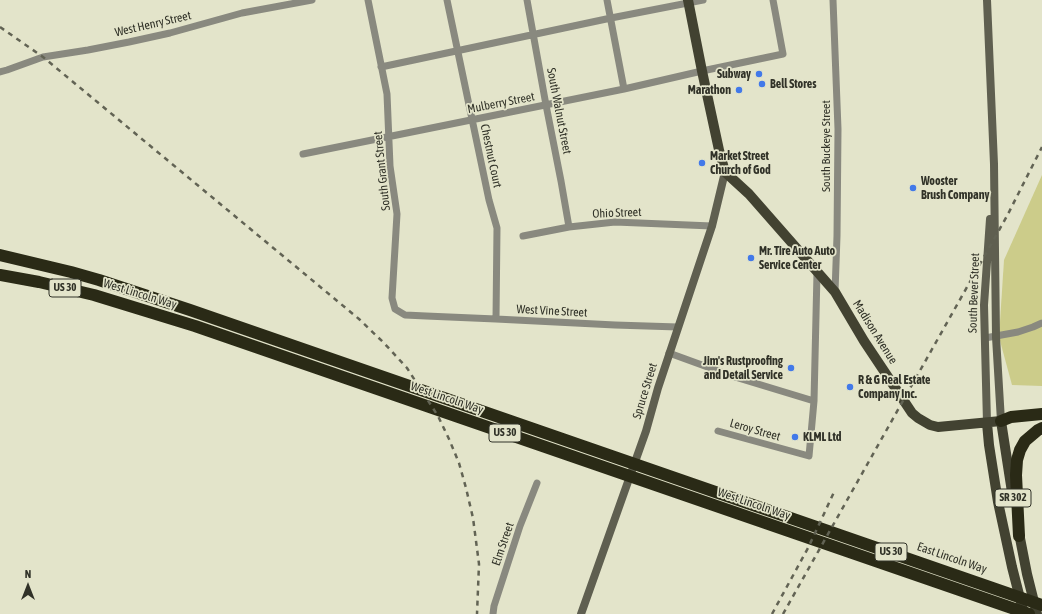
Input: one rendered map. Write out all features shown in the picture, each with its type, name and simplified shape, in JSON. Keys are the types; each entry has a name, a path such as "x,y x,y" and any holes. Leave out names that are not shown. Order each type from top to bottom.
{"highway":[{"name":"West Lincoln Way","path":"0,256 71,272 148,296 740,499"},
{"name":"West Lincoln Way","path":"0,275 64,288 128,305 195,326 1029,614"},
{"path":"0,282 43,288 128,305"},
{"path":"1001,421 1011,417 1042,414"},
{"path":"1001,421 1012,425 1042,422"},
{"path":"1019,536 1016,475 1020,450 1025,441 1042,428"},
{"path":"740,499 815,519 1042,597"},
{"name":"East Lincoln Way","path":"740,499 1042,605"}],"main road":[{"name":"South Bever Street","path":"986,0 994,164 996,336 1001,421"},
{"path":"688,2 725,172"},
{"name":"South Bever Street","path":"987,422 984,305 994,164"},
{"name":"Madison Avenue","path":"725,172 749,194 835,292 864,341 912,413 930,425 938,426 1001,421"},
{"name":"Spruce Street","path":"581,614 646,431 655,396 712,226 725,172"},
{"name":"SR 302","path":"1001,421 1019,536 1037,614"},
{"name":"SR 302","path":"987,422 998,502 1024,614"}],"street":[{"name":"West Henry Street","path":"0,72 43,57 150,38 242,13 312,0"},
{"name":"South Grant Street","path":"368,0 386,94 390,166 397,214 392,298 395,309 405,314 426,316"},
{"name":"Chestnut Court","path":"447,0 489,200 497,228 496,318"},
{"name":"South Walnut Street","path":"527,0 569,227"},
{"path":"607,0 623,89"},
{"path":"381,66 703,0"},
{"name":"Mulberry Street","path":"303,154 623,89 783,54 773,0"},
{"name":"South Buckeye Street","path":"833,0 838,129 835,292"},
{"name":"Ohio Street","path":"523,236 569,227 615,222 712,226"},
{"path":"669,353 814,401 817,273"},
{"name":"West Vine Street","path":"426,316 678,327"},
{"path":"985,338 1018,332 1042,323"},
{"name":"Leroy Street","path":"718,431 809,456 814,401"},
{"name":"Elm Street","path":"493,614 494,606 520,526 537,483"},
{"path":"494,606 497,614"}],"green space":[{"path":"1042,175 1042,386 1012,385 999,337 1004,260"}],"railway":[{"path":"0,27 43,57 359,319 407,368 438,416 459,463 473,518 479,564 477,614"},
{"path":"783,614 1007,216 1042,147"},
{"path":"772,614 808,548 835,490"}],"place":[{"name":"Subway","path":"759,74"},
{"name":"Bell Stores","path":"762,84"},
{"name":"Marathon","path":"739,90"},
{"name":"Market Street Church of God","path":"702,163"},
{"name":"Wooster Brush Company","path":"913,188"},
{"name":"Mr. Tire Auto Auto Service Center","path":"751,258"},
{"name":"Jim's Rustproofing and Detail Service","path":"791,368"},
{"name":"R & G Real Estate Company Inc.","path":"850,387"},
{"name":"KLML Ltd","path":"795,437"}]}
